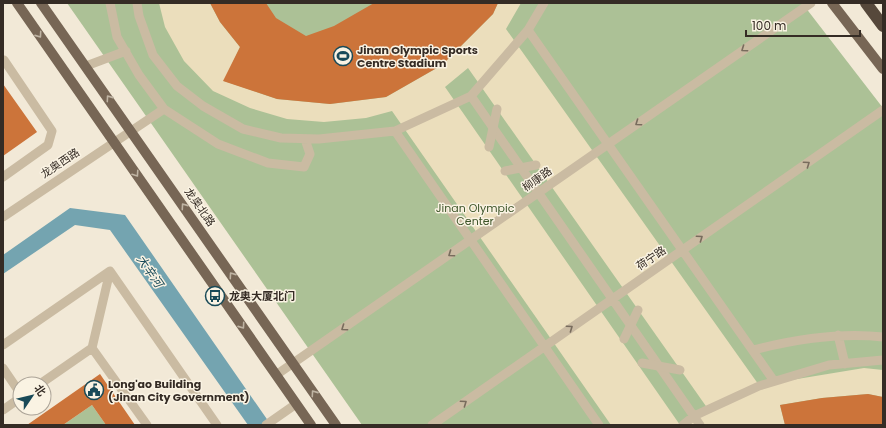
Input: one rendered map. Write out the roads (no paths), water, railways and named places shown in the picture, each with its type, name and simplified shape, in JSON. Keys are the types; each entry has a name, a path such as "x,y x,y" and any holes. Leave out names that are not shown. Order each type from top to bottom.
{"highway":[{"path":"866,3 883,26"}],"main road":[{"path":"17,3 311,425"},
{"name":"龙奥北路","path":"41,3 132,130 336,425"},
{"path":"832,3 883,70"}],"street":[{"path":"110,3 117,37 139,75 164,110 218,144 268,163 304,167 310,154 305,138"},
{"path":"138,3 139,16 154,56 177,86 203,106 243,129 281,138 319,139 395,131 470,96 528,30 544,3"},
{"name":"柳康路","path":"276,375 811,3"},
{"path":"528,30 774,381"},
{"path":"86,66 126,51"},
{"path":"3,177 48,145 52,131 4,60"},
{"path":"470,96 700,425"},
{"path":"489,149 497,109"},
{"name":"龙奥西路","path":"3,217 164,110"},
{"name":"荷宁路","path":"432,425 883,110"},
{"path":"395,131 472,239 599,425"},
{"path":"504,171 536,165"},
{"path":"3,345 110,271"},
{"path":"52,376 92,348 110,271"},
{"path":"110,271 212,424"},
{"path":"623,340 638,310"},
{"path":"753,350 797,340 838,335 883,336"},
{"path":"838,335 845,364"},
{"path":"92,348 147,425"},
{"path":"683,425 694,416 774,381 829,366 883,360"},
{"path":"639,362 680,370"},
{"path":"3,368 12,381"},
{"path":"3,410 12,404"},
{"path":"269,423 296,404"}],"water":[{"name":"大辛河","path":"70,208 125,215 271,425 248,425 110,230 75,225 3,274 3,255"}],"place":[{"name":"Jinan Olympic Sports Centre Stadium","path":"343,56"},
{"name":"龙奥大厦北门","path":"215,296"},
{"name":"Long'ao Building (Jinan City Government)","path":"94,390"}],"park label":[{"name":"Jinan Olympic Center","path":"475,214"}]}
